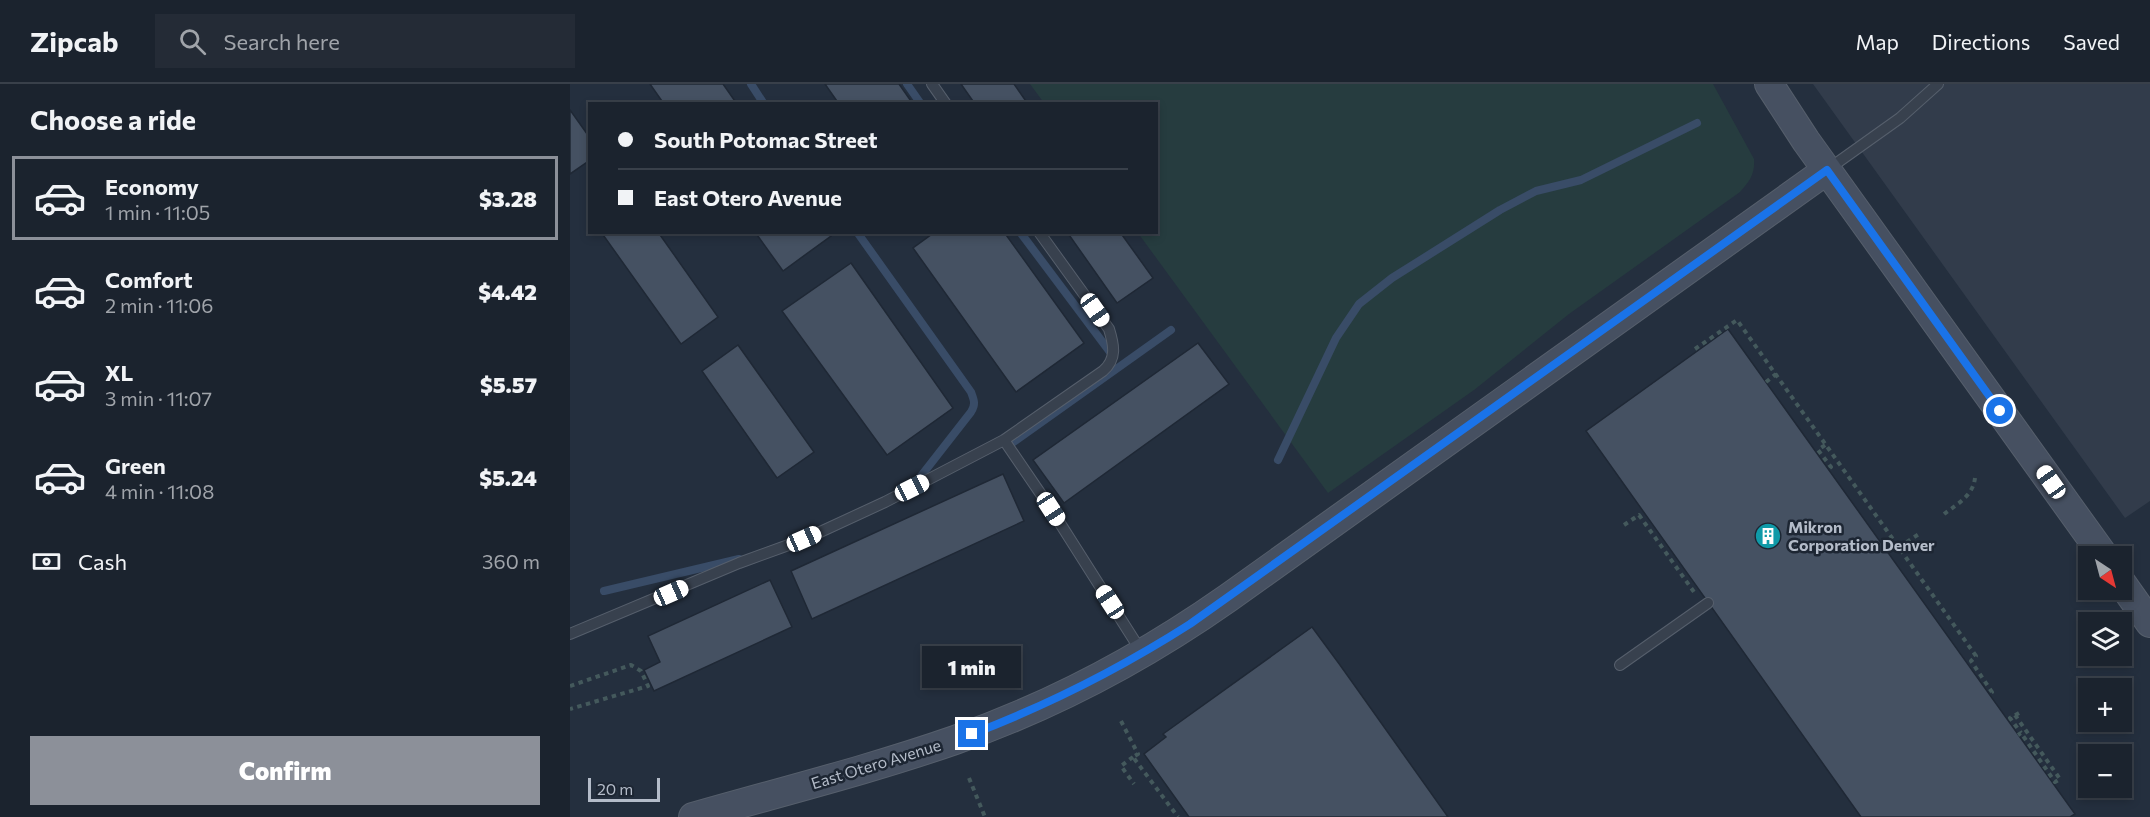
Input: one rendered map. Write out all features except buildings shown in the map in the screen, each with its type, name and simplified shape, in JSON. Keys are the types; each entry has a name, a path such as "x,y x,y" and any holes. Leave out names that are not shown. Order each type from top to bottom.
{"street":[{"path":"1769,84 1786,114 2096,546"},
{"name":"East Otero Avenue","path":"693,817 954,740 1049,702 1143,653 1228,598 1827,170"},
{"path":"2132,598 2150,623"}],"lane":[{"path":"932,84 945,102"},
{"path":"1827,170 1900,118 1938,84"},
{"path":"570,634 739,563 804,539 885,502 1004,440 1103,371 1110,365 1113,356 1113,343 1109,329 1040,234"},
{"path":"1004,440 1143,653"},
{"path":"1620,665 1706,605"}],"path":[{"path":"1695,350 1737,320 1976,656 1971,661 1992,692 1989,694"},
{"path":"1766,382 1776,374"},
{"path":"1825,444 1818,450 1831,467 1828,469"},
{"path":"1944,514 1970,494 1975,478"},
{"path":"1624,525 1639,515 1706,605"},
{"path":"1899,547 1919,534"},
{"path":"570,686 631,665 641,671 648,686 570,709"},
{"path":"2017,714 2060,778 2055,782 2019,734 2010,718 2017,714"},
{"path":"1121,721 1138,754 1121,766 1134,784"},
{"path":"1133,757 1178,817"},
{"path":"969,778 985,817"}],"shaded area":[{"path":"1813,84 2150,84 2150,501 2125,518"}],"green space":[{"path":"1030,84 1713,84 1754,159 1754,169 1749,181 1740,192 1569,314 1474,390 1328,493 1139,234 1158,234 1158,102 1043,102"}],"waterway":[{"path":"751,84 763,102"},
{"path":"907,84 920,102"},
{"path":"1278,460 1336,338 1359,304 1392,278 1500,210 1536,191 1581,180 1697,123"},
{"path":"858,234 971,392 974,400 971,412 914,485"},
{"path":"1022,234 1113,356"},
{"path":"1008,446 1171,330"},
{"path":"604,591 739,559"}],"place":[{"name":"Mikron Corporation Denver","path":"1768,536"}],"route":[{"path":"972,734 1083,686 1118,668 1190,624 1827,170 2000,411"}]}
